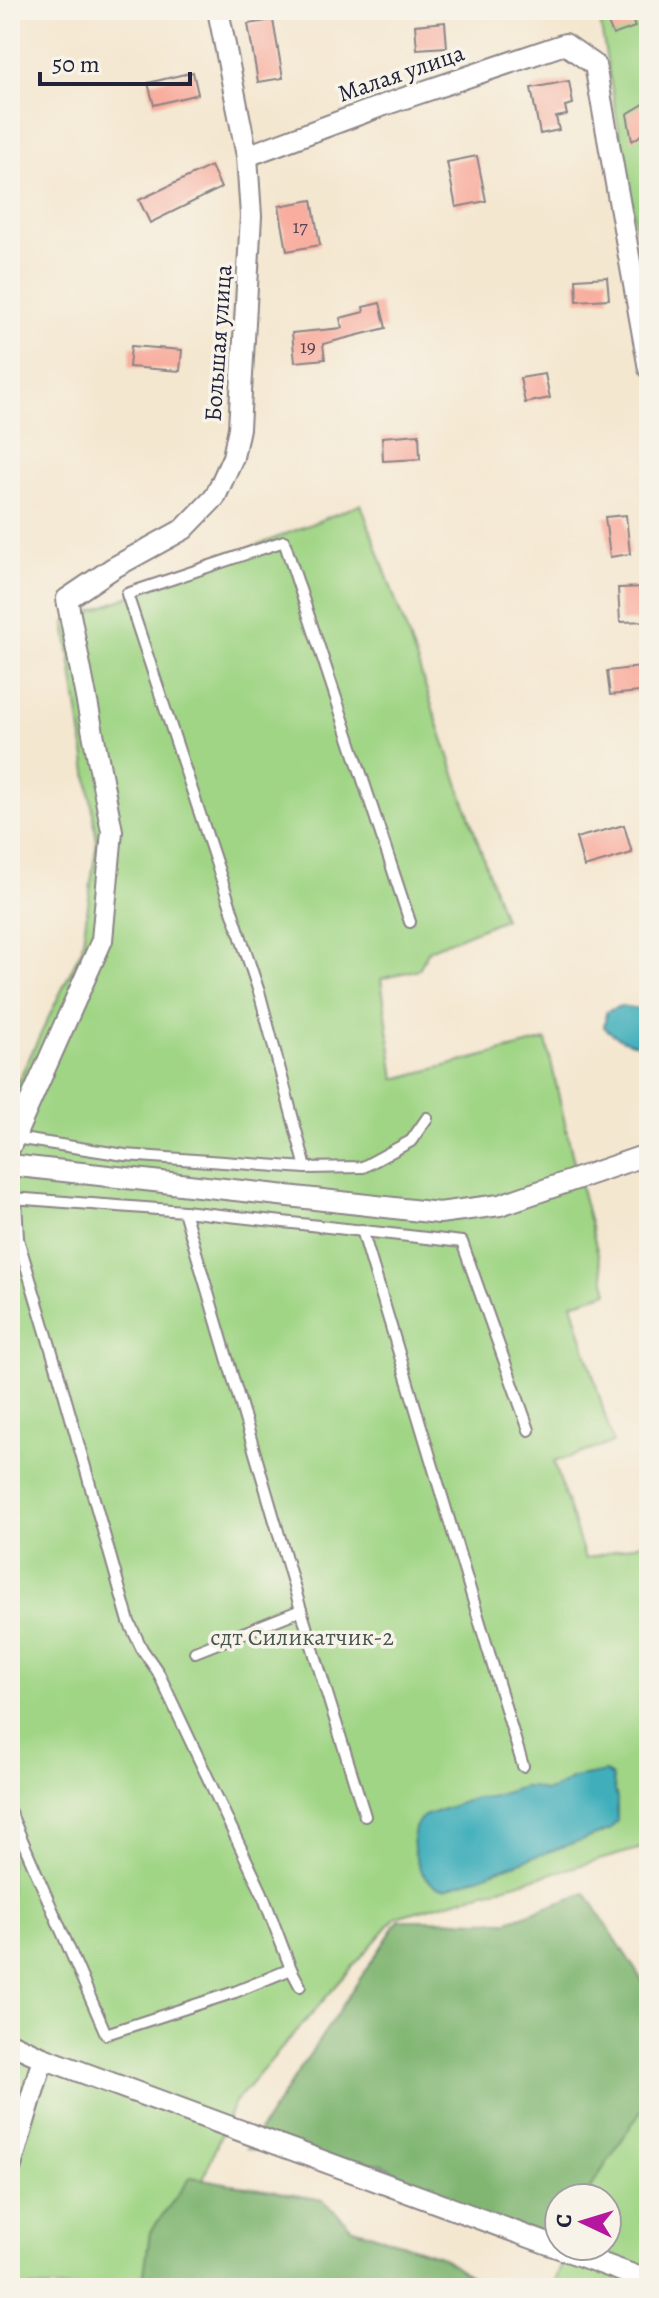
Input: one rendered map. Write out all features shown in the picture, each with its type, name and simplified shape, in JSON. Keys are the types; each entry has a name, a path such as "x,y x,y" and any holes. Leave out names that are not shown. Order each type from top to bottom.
{"street":[{"name":"Большая улица","path":"13,1142 102,940 112,831 67,599 113,568 184,529 215,497 233,457 239,428 251,216 247,156 218,10"},
{"name":"Малая улица","path":"247,156 384,105 565,44 595,65 649,369"},
{"path":"10,1165 439,1213 500,1205 649,1154"},
{"path":"10,2043 43,2058 649,2281"},
{"path":"10,2169 43,2058"}],"lane":[{"path":"306,1168 260,995 127,594 284,541 410,922"},
{"path":"13,1142 125,1155 306,1168 363,1167 411,1141 427,1118"},
{"path":"300,1986 262,1893 158,1672 129,1622 60,1379 14,1241 13,1199 184,1211 462,1242 529,1430"},
{"path":"184,1211 365,1816"},
{"path":"362,1230 523,1766"},
{"path":"195,1652 301,1610"},
{"path":"10,1812 106,2034 235,1992 291,1969"}],"green space":[{"path":"598,10 649,10 649,302"},
{"name":"сдт Силикатчик-2","path":"361,504 504,919 429,950 419,969 381,979 395,1079 546,1040 608,1292 572,1303 613,1443 554,1462 585,1559 649,1541 649,1846 396,1917 234,2103 158,2288 10,2288 10,1098 82,948 97,841 65,622"},
{"path":"586,1893 649,1991 649,2098 594,2182 543,2182 543,2249 380,2164 247,2149 399,1920 508,1921"},
{"path":"649,2063 649,2288 552,2288 563,2262 623,2262 623,2182 594,2182 639,2069"},
{"path":"191,2177 323,2200 351,2227 440,2256 487,2288 142,2288 150,2232"}],"water":[{"path":"620,1006 649,1010 649,1044 625,1041 604,1027 606,1012"},
{"path":"606,1772 612,1777 617,1799 617,1821 610,1830 447,1888 434,1885 422,1871 413,1840 418,1822 424,1816 475,1798 523,1787 545,1791 573,1778"}],"building":[{"path":"628,10 635,27 613,35 605,16"},
{"path":"273,20 283,78 258,82 248,24"},
{"path":"445,22 447,47 417,49 415,25"},
{"path":"193,72 198,94 154,105 148,83"},
{"path":"569,81 573,104 565,106 567,115 556,117 559,130 540,134 531,88"},
{"path":"649,101 649,130 632,141 627,114"},
{"path":"477,156 486,201 456,207 447,162"},
{"path":"211,166 221,188 150,223 139,200"},
{"path":"312,200 320,245 287,251 279,206"},
{"path":"607,277 609,299 577,301 576,279"},
{"path":"380,303 386,328 323,344 325,359 295,362 292,333 342,328 340,318 364,312 363,307"},
{"path":"131,346 182,350 180,371 129,367"},
{"path":"545,374 550,398 525,403 520,378"},
{"path":"419,434 420,459 383,461 382,437"},
{"path":"626,515 630,554 610,557 605,517"},
{"path":"649,587 649,621 620,622 618,588"},
{"path":"649,666 649,691 610,695 607,671"},
{"path":"624,825 632,853 584,867 576,838"}]}
